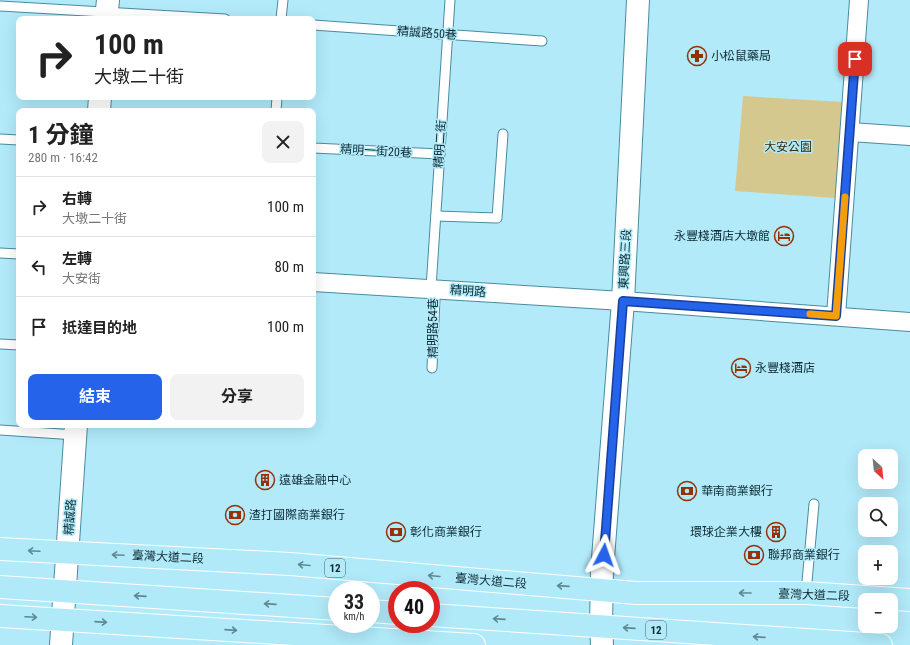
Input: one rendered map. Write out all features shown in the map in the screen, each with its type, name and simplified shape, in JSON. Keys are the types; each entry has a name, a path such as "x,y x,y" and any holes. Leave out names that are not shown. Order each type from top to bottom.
{"main road":[{"name":"臺灣大道二段","path":"0,549 290,564 636,593 806,593 910,600"},
{"path":"0,587 63,607 474,645"},
{"path":"0,616 63,607 328,609"},
{"name":"12","path":"440,616 602,636 881,645"}],"street":[{"name":"東興路三段","path":"602,636 602,571 623,301 638,0"},
{"path":"836,316 859,0"},
{"path":"850,132 910,136"},
{"name":"精明路","path":"316,282 431,288 910,322"},
{"name":"精誠路","path":"61,645 76,430"}],"lane":[{"path":"281,16 283,0"},
{"name":"精明二街","path":"431,288 450,0"},
{"path":"0,6 107,10 186,16"},
{"name":"精誠路50巷","path":"316,25 542,41"},
{"path":"436,216 497,218 503,134"},
{"path":"0,139 16,140"},
{"name":"精明一街20巷","path":"316,148 440,154"},
{"path":"0,253 16,254"},
{"name":"精明路54巷","path":"431,288 435,298 432,368"},
{"path":"0,344 16,345"},
{"path":"0,430 76,430"},
{"path":"806,593 814,504"}],"green space":[{"name":"大安公園","path":"743,96 844,102 835,198 735,191"}],"slow traffic":[{"path":"810,314 836,316 845,197"}],"place":[{"name":"小松鼠藥局","path":"697,56"},
{"name":"永豐棧酒店大墩館","path":"784,236"},
{"name":"永豐棧酒店","path":"741,368"},
{"name":"遠雄金融中心","path":"265,480"},
{"name":"華南商業銀行","path":"687,491"},
{"name":"渣打國際商業銀行","path":"235,515"},
{"name":"彰化商業銀行","path":"396,532"},
{"name":"環球企業大樓","path":"776,532"},
{"name":"聯邦商業銀行","path":"754,555"}],"route":[{"path":"604,555 623,301 836,316 855,59"}]}
